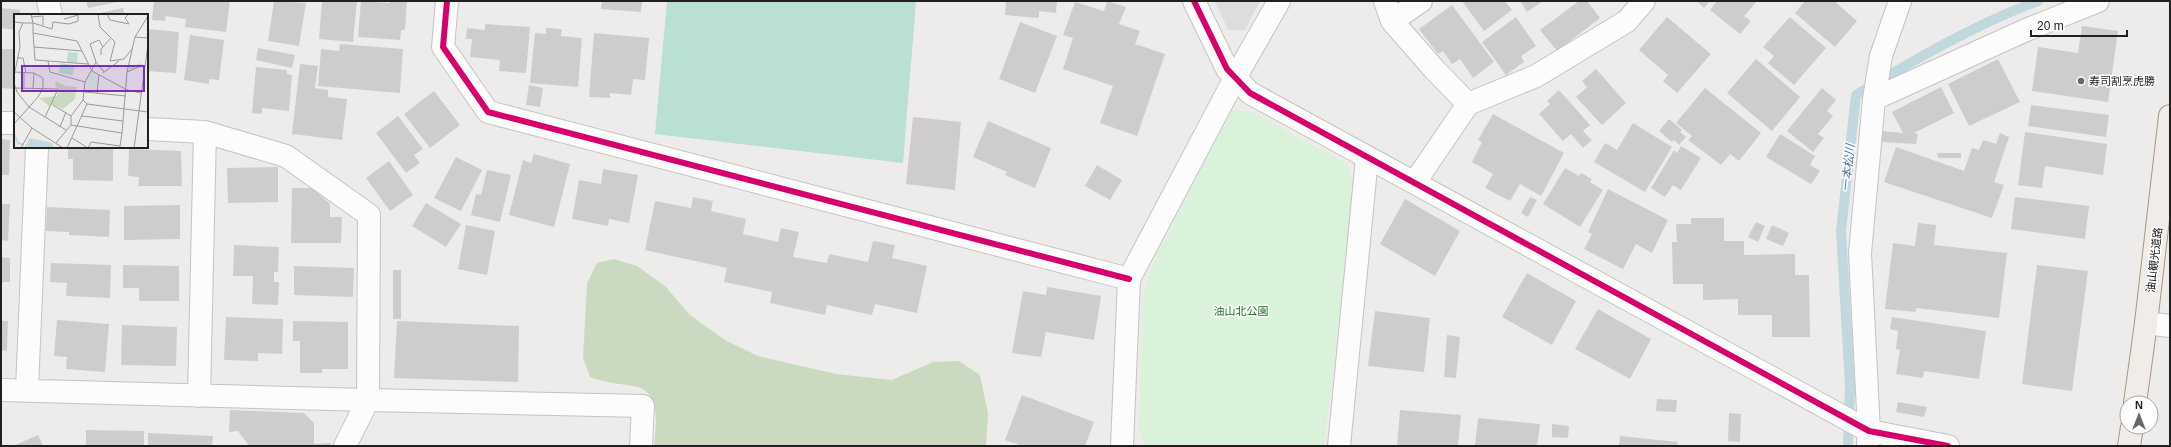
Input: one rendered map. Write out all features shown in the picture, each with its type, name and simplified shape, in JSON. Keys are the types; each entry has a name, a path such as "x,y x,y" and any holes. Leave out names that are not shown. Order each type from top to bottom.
{"main road":[{"name":"油山観光道路","path":"2136,395 2170,116"},
{"path":"2129,446 2131,435"}],"street":[{"path":"48,1 51,14"},
{"path":"447,1 443,47 488,112 1129,279"},
{"path":"1194,1 1227,69 1250,93 1367,158 1415,182 1832,409 1864,433 1948,446"},
{"path":"1122,446 1129,279 1235,78 1279,1"},
{"path":"1421,1 1389,11 1434,69 1468,104"},
{"path":"1415,182 1468,104 1543,72 1627,21 1644,1"},
{"path":"1864,433 1860,253 1874,99 1881,56 1900,1"},
{"path":"1874,99 2020,33 2098,1"},
{"path":"1,123 14,123"},
{"path":"148,129 205,132 286,156 369,215 368,400 345,446"},
{"path":"199,396 205,132"},
{"path":"27,390 37,148"},
{"path":"1339,446 1367,158"},
{"path":"2146,323 2170,326"},
{"path":"1,390 643,406 641,446"}],"green space":[{"path":"667,1 916,1 903,163 655,134"},
{"name":"油山北公園","path":"1231,111 1250,111 1347,164 1355,184 1324,446 1145,446 1139,429 1142,298 1150,269"},
{"path":"614,259 637,266 665,286 690,315 725,340 758,356 836,374 892,380 933,362 959,361 980,375 988,414 986,446 654,446 656,419 653,401 649,394 642,389 633,386 606,382 590,377 583,358 587,283 597,263"}],"shaded area":[{"path":"1215,1 1260,1 1245,30 1228,30"}],"building":[{"path":"86,1 116,1 117,2 88,8"},
{"path":"154,1 230,1 226,32 185,27 186,19 166,16 165,21 152,20"},
{"path":"274,1 306,3 299,46 268,41"},
{"path":"322,1 357,1 353,42 319,39"},
{"path":"361,1 390,3 390,1 407,1 405,30 401,30 400,40 358,37"},
{"path":"602,1 642,1 641,12 601,9"},
{"path":"1006,1 1057,1 1056,13 1039,11 1039,18 1005,15"},
{"path":"1107,1 1126,7 1119,24 1140,31 1135,44 1165,54 1137,136 1100,123 1113,86 1063,69 1073,38 1063,35 1075,2 1104,11"},
{"path":"1462,1 1505,1 1512,10 1484,31"},
{"path":"1520,1 1543,1 1527,12"},
{"path":"1579,1 1587,1 1600,18 1557,51 1540,30"},
{"path":"1697,1 1710,1 1704,8"},
{"path":"1717,1 1757,1 1744,16 1751,21 1740,34 1710,10"},
{"path":"1805,1 1834,1 1857,21 1835,47 1795,13"},
{"path":"1452,5 1494,62 1473,78 1460,59 1452,64 1443,51 1438,54 1419,29"},
{"path":"1,8 20,10 20,14 14,14 14,30 1,28"},
{"path":"123,8 125,14 96,14"},
{"path":"1516,17 1536,46 1521,56 1524,62 1506,75 1482,42"},
{"path":"1667,17 1711,54 1677,93 1663,81 1668,75 1639,50"},
{"path":"1790,17 1826,48 1794,85 1768,63 1774,56 1763,47"},
{"path":"1020,22 1057,36 1035,93 999,79"},
{"path":"485,24 530,27 526,73 499,71 500,60 470,57 472,39 466,39 467,28 485,30"},
{"path":"2082,26 2118,31 2108,102 2032,91 2038,47 2078,53"},
{"path":"546,28 562,29 561,36 582,38 578,87 530,83 535,33 546,34"},
{"path":"148,29 179,32 176,73 148,71"},
{"path":"594,33 649,38 645,80 633,79 631,95 610,93 610,98 589,97"},
{"path":"190,35 224,40 219,80 209,79 209,84 184,80"},
{"path":"340,44 403,49 400,93 318,86 321,49 339,51"},
{"path":"258,48 295,55 292,68 256,60"},
{"path":"1,49 14,49 14,89 1,88"},
{"path":"1756,59 1800,97 1772,131 1727,93"},
{"path":"1998,59 2020,102 1969,126 1948,84"},
{"path":"300,64 318,66 315,88 328,90 328,97 347,99 342,140 292,134"},
{"path":"256,67 287,70 287,74 292,75 289,111 262,108 262,114 252,113"},
{"path":"1596,69 1626,103 1602,125 1576,97 1587,87 1582,81"},
{"path":"529,85 543,88 540,107 526,105"},
{"path":"1941,87 1954,113 1914,133 1918,134 1916,144 1880,142 1881,131 1903,133 1892,112"},
{"path":"1705,88 1761,133 1739,161 1730,154 1721,165 1688,140 1692,136 1676,123"},
{"path":"1822,88 1836,100 1827,111 1833,116 1818,134 1824,138 1813,152 1787,131"},
{"path":"1559,90 1590,125 1583,131 1592,140 1583,148 1571,134 1563,141 1539,114 1550,104 1547,101"},
{"path":"434,91 460,125 430,148 404,114"},
{"path":"2031,105 2109,115 2106,137 2028,126"},
{"path":"1493,114 1564,153 1541,196 1520,184 1510,201 1485,188 1493,174 1472,162 1482,142 1478,140"},
{"path":"398,116 423,149 414,155 420,163 406,173 376,133"},
{"path":"913,117 961,122 955,190 906,184"},
{"path":"1669,119 1682,130 1680,132 1686,137 1679,145 1674,140 1672,142 1659,131"},
{"path":"988,121 1051,148 1035,188 1005,175 1007,172 973,157"},
{"path":"1633,123 1672,147 1645,192 1594,162 1605,143 1617,150"},
{"path":"2025,132 2107,144 2103,175 2045,166 2042,188 2018,185"},
{"path":"2000,133 2009,137 1994,182 2004,185 1992,218 1884,182 1896,147 1964,171 1972,148 1979,150 1983,140 1996,144"},
{"path":"1780,134 1815,156 1810,165 1820,171 1811,184 1766,157"},
{"path":"1,139 10,140 9,175 1,175"},
{"path":"1681,146 1701,158 1681,190 1673,185 1665,197 1651,188 1674,150 1677,153"},
{"path":"68,148 113,148 113,181 73,180 73,159 68,159"},
{"path":"129,149 181,151 182,186 138,186 139,177 128,176"},
{"path":"1937,153 1961,153 1961,158 1938,158"},
{"path":"534,154 570,164 554,227 509,215 523,160 531,163"},
{"path":"456,157 482,170 461,211 434,198"},
{"path":"389,161 413,195 390,211 366,178"},
{"path":"1097,165 1122,180 1110,200 1085,186"},
{"path":"278,167 278,202 228,203 227,168"},
{"path":"1565,168 1579,176 1581,173 1592,179 1590,182 1603,190 1580,227 1543,204"},
{"path":"603,169 638,175 629,223 609,219 608,226 572,219 579,180 601,184"},
{"path":"487,170 511,175 500,222 471,215 476,194 481,195"},
{"path":"292,188 312,188 330,204 330,217 342,217 341,243 291,243"},
{"path":"1608,189 1668,220 1652,253 1636,244 1623,269 1584,249 1592,234 1588,232"},
{"path":"693,197 713,201 711,211 746,219 743,234 778,242 781,228 799,232 793,257 827,263 829,254 868,262 873,241 895,245 892,258 927,266 917,313 875,304 872,315 827,305 825,315 770,303 772,292 724,282 727,268 645,250 655,201 691,208"},
{"path":"1530,197 1537,200 1528,217 1521,213"},
{"path":"2015,197 2089,206 2085,239 2011,229"},
{"path":"1405,199 1460,231 1435,276 1380,244"},
{"path":"426,203 461,224 446,247 412,226"},
{"path":"1,204 10,204 8,241 1,240"},
{"path":"180,205 180,239 124,240 124,206"},
{"path":"47,207 110,210 109,237 69,235 69,232 46,231"},
{"path":"1691,218 1724,218 1724,241 1744,241 1744,255 1795,254 1795,275 1809,275 1810,337 1772,337 1772,315 1738,315 1738,299 1703,300 1703,284 1673,284 1672,242 1677,242 1676,224 1691,224"},
{"path":"1756,222 1765,226 1758,242 1748,237"},
{"path":"1918,223 1936,225 1934,245 2007,253 1999,318 1916,308 1916,312 1885,309 1893,243 1915,246"},
{"path":"466,225 495,231 487,275 458,269"},
{"path":"1772,225 1789,233 1783,246 1766,239"},
{"path":"234,245 279,247 278,272 274,272 274,282 279,282 278,305 252,304 253,276 233,276"},
{"path":"1,257 10,258 10,282 1,282"},
{"path":"51,263 111,265 110,298 66,296 67,283 50,282"},
{"path":"123,265 179,266 179,301 139,301 139,288 123,288"},
{"path":"2037,265 2088,271 2072,391 2022,384"},
{"path":"294,266 354,268 353,297 294,295"},
{"path":"393,270 401,270 401,319 393,319"},
{"path":"1527,273 1576,301 1552,345 1502,317"},
{"path":"1047,287 1101,296 1094,340 1046,332 1041,357 1012,353 1023,291 1046,295"},
{"path":"1598,309 1651,339 1630,379 1575,349"},
{"path":"1375,311 1430,318 1424,372 1368,366"},
{"path":"226,317 283,319 282,354 258,353 258,361 224,360"},
{"path":"1892,317 1986,331 1979,379 1924,371 1923,378 1896,374 1900,350 1896,349 1898,331 1890,329"},
{"path":"57,320 109,324 105,372 66,369 67,357 54,356"},
{"path":"1,321 8,321 7,351 1,350"},
{"path":"293,321 348,322 348,369 322,369 322,373 300,373 300,341 293,341"},
{"path":"397,321 519,326 518,382 394,378"},
{"path":"122,325 177,327 176,366 121,365"},
{"path":"1447,335 1460,337 1456,378 1444,377"},
{"path":"1022,395 1094,422 1085,446 1022,446 1005,440"},
{"path":"1657,399 1677,400 1676,412 1656,411"},
{"path":"1898,402 1927,407 1924,417 1896,412"},
{"path":"230,410 304,413 314,423 314,444 331,443 330,446 249,446 238,431 229,432"},
{"path":"1400,410 1461,415 1458,446 1397,446"},
{"path":"1729,413 1741,414 1740,442 1728,441"},
{"path":"1478,418 1540,424 1537,446 1475,446"},
{"path":"1552,424 1569,426 1568,438 1552,437"},
{"path":"86,430 144,431 144,446 86,446"},
{"path":"148,433 213,436 212,446 148,446"},
{"path":"38,435 43,446 13,446"},
{"path":"1620,436 1678,442 1677,446 1619,446"}],"waterway":[{"name":"一本松川","path":"1848,446 1850,386 1841,231 1856,95 1922,56 1968,32 2014,10 2038,1"}],"cycle path":[{"path":"447,1 443,47 488,112 1129,279"},
{"path":"1194,1 1227,69 1250,93 1869,431 1948,446"}],"place":[{"name":"寿司割烹虎勝","path":"2081,81"}]}
